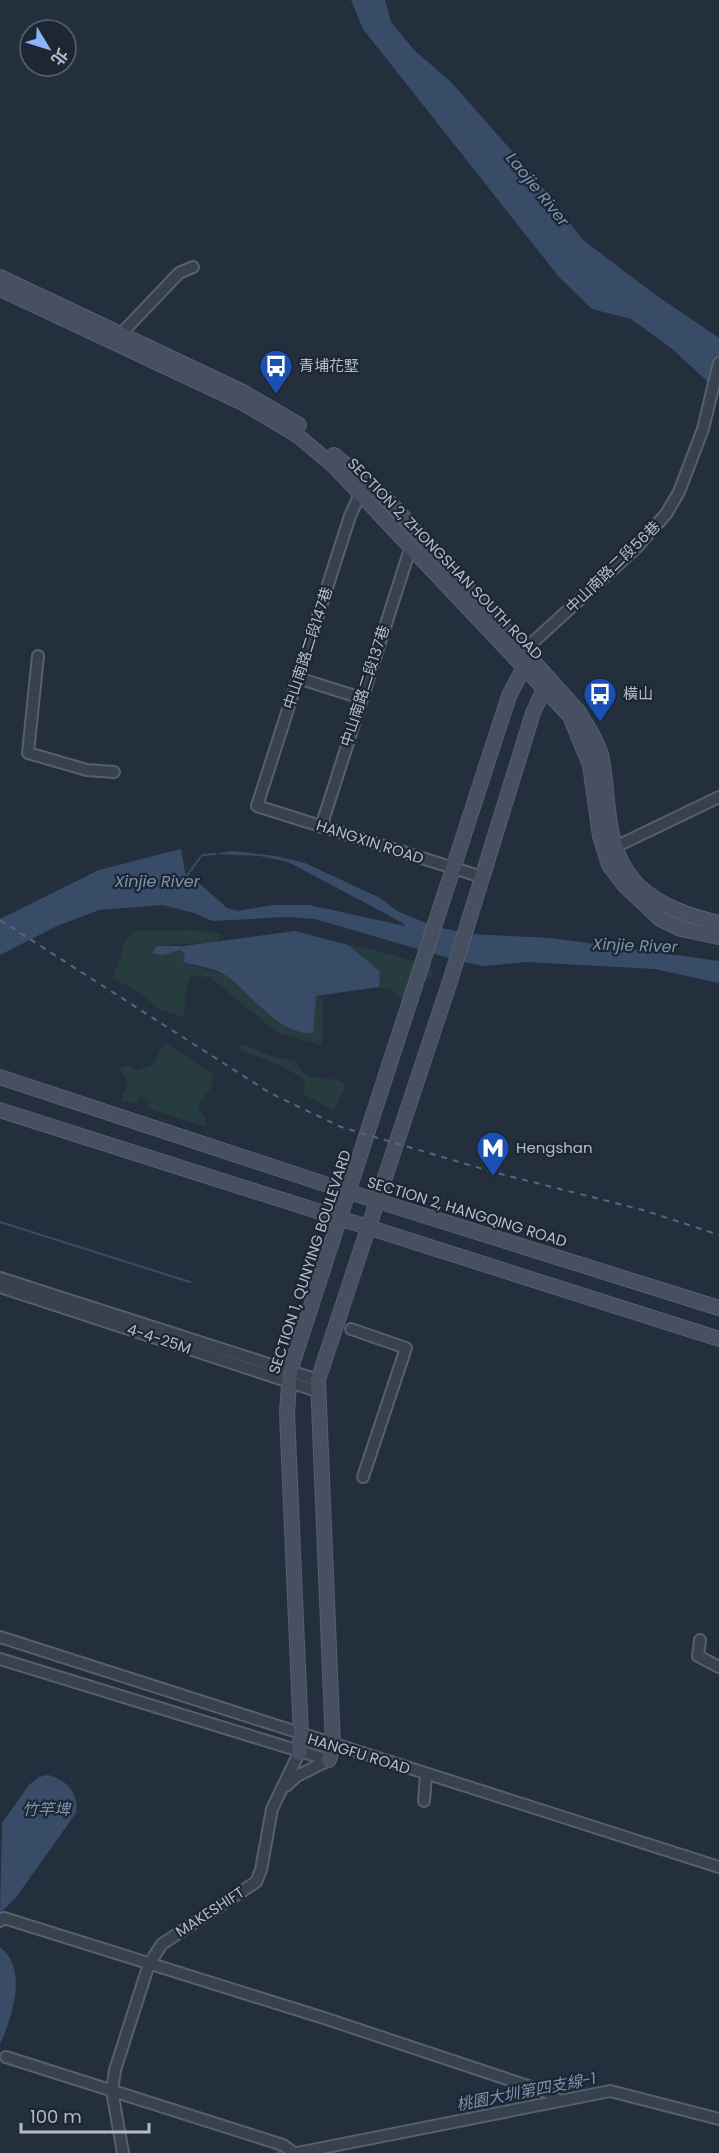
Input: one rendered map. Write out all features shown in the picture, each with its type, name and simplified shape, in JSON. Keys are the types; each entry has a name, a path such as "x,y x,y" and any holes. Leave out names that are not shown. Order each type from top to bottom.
{"street":[{"path":"120,334 179,273 193,267"},
{"name":"SECTION 2, ZHONGSHAN SOUTH ROAD","path":"0,277 243,392 303,428 388,500 574,713 590,765 609,849"},
{"name":"SECTION 2, ZHONGSHAN SOUTH ROAD","path":"0,289 243,403 280,423 335,467 361,492 411,546 524,658"},
{"name":"中山南路二段56巷","path":"524,658 636,548 666,514 679,492 703,429 719,363"},
{"name":"中山南路二段147巷","path":"257,806 350,516 361,492"},
{"name":"中山南路二段137巷","path":"321,826 411,546"},
{"path":"38,656 28,753 87,770 114,772"},
{"path":"453,869 509,696 524,658"},
{"path":"298,678 361,698"},
{"path":"283,1788 297,1776 329,1760 333,1746 318,1386 367,1227 451,978 533,713 547,683"},
{"path":"609,849 719,797"},
{"name":"HANGXIN ROAD","path":"257,806 482,877"},
{"path":"609,849 655,900 684,915 719,923"},
{"path":"609,849 609,864 624,885 660,919 681,929 719,937"},
{"name":"SECTION 1, QUNYING BOULEVARD","path":"299,1752 301,1736 287,1413 289,1376 453,869"},
{"name":"SECTION 2, HANGQING ROAD","path":"0,1077 349,1192 719,1308"},
{"path":"0,1110 719,1340"},
{"name":"4-4-25M","path":"0,1278 318,1386"},
{"name":"4-4-25M","path":"0,1287 289,1376"},
{"path":"351,1329 406,1348 363,1477"},
{"name":"HANGFU ROAD","path":"0,1637 301,1736 719,1867"},
{"path":"700,1640 698,1656 719,1667"},
{"name":"HANGFU ROAD","path":"0,1659 329,1760"},
{"name":"MAKESHIFT","path":"149,1964 162,1944 256,1882 261,1870 272,1809 299,1752"},
{"path":"424,1801 426,1775"},
{"path":"0,1921 4,1918 149,1964 552,2094 558,2101"},
{"path":"123,2153 112,2091 115,2070 149,1964"},
{"path":"6,2056 283,2145 296,2153 610,2091 719,2119"}],"green space":[{"path":"194,930 222,934 216,942 157,946 163,955 180,950 185,954 183,962 227,976 266,1013 316,996 323,998 322,1046 276,1032 210,977 191,976 186,988 183,1017 157,1008 140,992 113,979 126,939 134,931"},
{"path":"348,945 378,951 431,967 433,973 430,978 419,976 407,998 397,997 392,989 379,987 380,971"},
{"path":"165,1043 213,1074 211,1088 197,1107 206,1119 205,1127 147,1108 151,1101 140,1096 135,1104 121,1100 128,1084 120,1068 130,1065 136,1071 152,1065"},
{"path":"241,1044 275,1057 297,1061 300,1069 311,1076 333,1079 345,1085 334,1111 303,1094 305,1081 298,1075 240,1049"}],"water":[{"name":"Laojie River","path":"351,0 385,0 391,22 414,50 451,82 531,173 583,240 653,293 719,338 719,392 671,348 631,319 592,309 559,277 363,29"},
{"name":"Xinjie River","path":"181,849 186,877 197,881 227,908 238,911 272,905 309,905 405,926 288,862 260,856 215,854 232,851 276,856 305,863 380,898 397,911 433,926 469,934 551,938 719,961 719,983 655,969 526,962 485,966 459,961 315,919 287,917 212,921 194,913 162,905 99,910 57,926 0,955 0,919 99,870"},
{"path":"295,931 348,945 380,971 379,987 316,996 313,1033 289,1028 278,1021 218,971 183,962 185,954 180,950 163,955 152,953 157,946 184,946"},
{"name":"竹竿埤","path":"48,1775 61,1780 70,1788 76,1799 76,1813 17,1896 0,1914 2,1823 29,1785 39,1777"},
{"path":"0,1947 9,1956 16,1980 13,2007 0,2044"}],"waterway":[{"path":"186,877 202,855 215,854"},
{"path":"0,1222 190,1282"},
{"name":"桃園大圳第四支線-1","path":"275,2153 284,2151"}],"railway":[{"path":"0,920 270,1093 341,1127 493,1172 643,1210 719,1235"}],"place":[{"name":"青埔花墅","path":"276,395"},
{"name":"橫山","path":"600,723"},
{"name":"Hengshan","path":"493,1177"}]}
